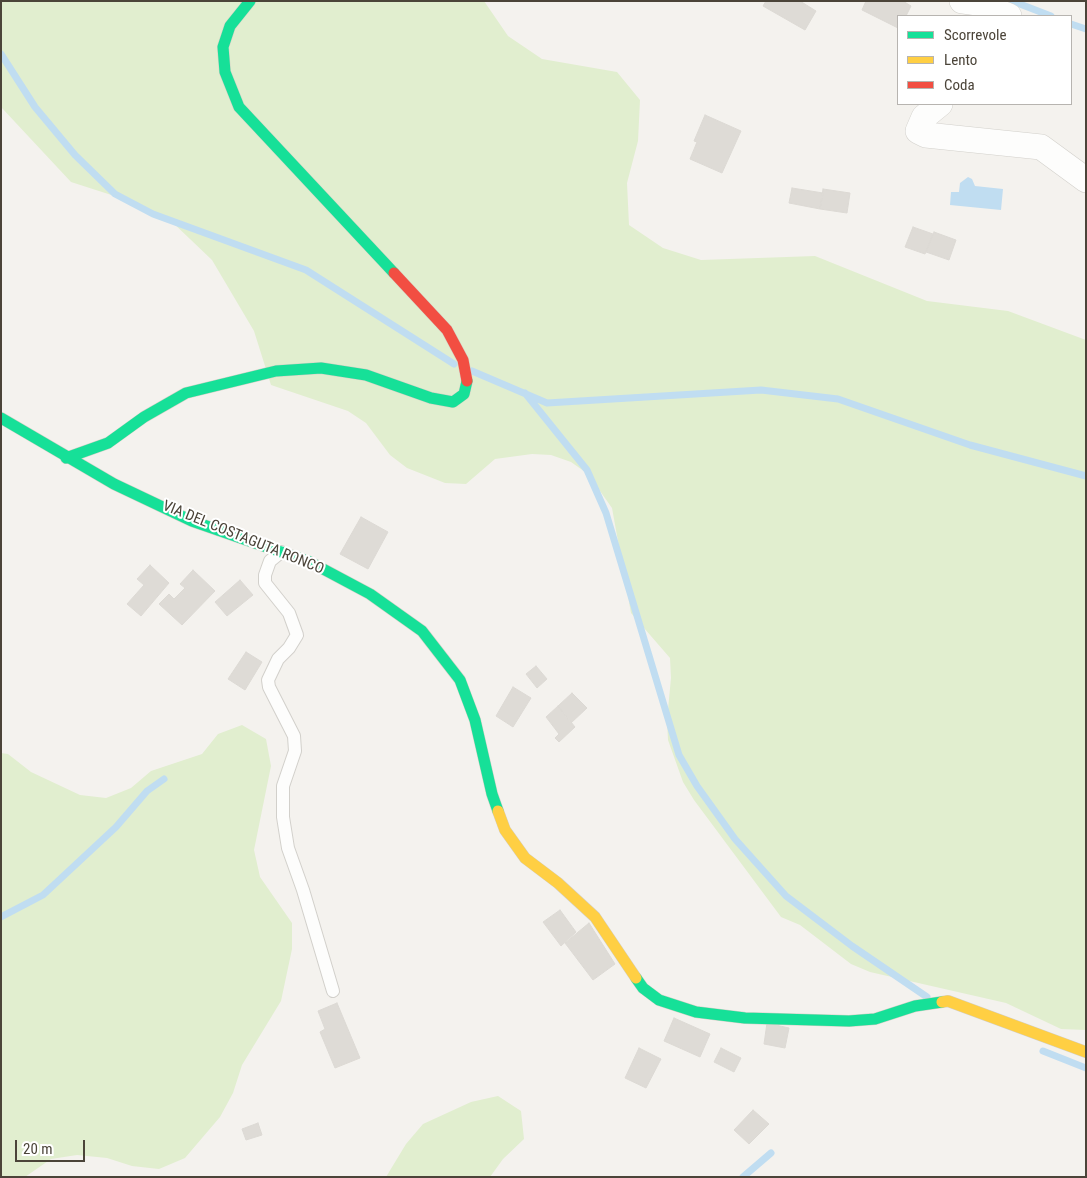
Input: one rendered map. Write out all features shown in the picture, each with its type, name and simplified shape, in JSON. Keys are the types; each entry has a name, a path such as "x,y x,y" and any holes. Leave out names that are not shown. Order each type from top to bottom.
{"street":[{"path":"66,458 108,443 144,417 186,393 276,370 322,368 366,375 431,398 453,402 464,394 467,382 463,360 447,330 239,106 225,72 222,47 230,26 250,1"},
{"path":"962,1 976,3 1006,15"},
{"path":"939,105 924,117 918,131 926,135 1041,147 1086,180"},
{"name":"VIA DEL COSTAGUTA RONCO","path":"1,418 66,458 114,484 192,521 310,562 370,594 422,631 460,680 475,720 492,794 505,830 525,858 558,883 595,917 643,988 659,1000 696,1012 745,1018 849,1021 875,1019 915,1006 948,1001 1086,1052"}],"lane":[{"path":"282,551 270,561 265,575 265,583 289,613 297,635 289,648 278,659 268,680 269,688 294,736 295,751 283,786 283,817 288,848 306,899 333,991"}],"green space":[{"path":"1,1 484,1 508,36 542,59 617,72 640,100 638,141 627,183 629,225 663,248 701,260 815,256 927,301 1008,311 1086,340 1086,1030 1061,1029 1006,1003 870,972 851,964 800,925 781,917 694,800 683,782 668,740 670,658 631,613 612,508 588,474 571,462 551,455 532,454 495,459 466,484 445,483 407,468 390,455 366,423 348,411 271,385 254,331 212,260 169,219 130,201 71,182 1,107"},
{"path":"242,725 266,739 271,766 254,850 260,877 292,923 292,949 281,1001 242,1065 233,1093 220,1117 185,1158 159,1169 132,1166 107,1158 77,1155 51,1159 25,1177 1,1177 1,753 8,754 31,772 80,795 106,798 131,788 151,771 202,754 218,734"},
{"path":"498,1096 521,1111 524,1139 503,1159 490,1177 386,1177 406,1144 423,1124 471,1102"}],"water":[{"path":"968,177 972,179 975,186 1003,189 1001,210 950,205 951,192 959,192 960,183"}],"building":[{"path":"766,1 800,1 816,11 805,30 763,6"},
{"path":"866,1 903,1 911,6 906,15 897,15 897,28 862,10"},
{"path":"705,115 741,131 722,173 690,159 697,142 694,141"},
{"path":"792,188 823,193 820,209 789,203"},
{"path":"823,189 850,193 847,213 820,209"},
{"path":"913,227 933,234 925,254 905,247"},
{"path":"934,232 956,240 949,260 926,252"},
{"path":"361,517 388,532 368,569 340,554"},
{"path":"150,565 169,583 141,616 127,604 144,585 137,579"},
{"path":"193,570 215,591 182,625 159,604 169,594 174,599 185,588 180,584"},
{"path":"240,580 253,595 227,616 215,602"},
{"path":"246,652 262,662 245,690 228,679"},
{"path":"536,666 547,679 537,688 526,674"},
{"path":"513,687 531,698 513,727 496,716"},
{"path":"572,693 587,708 571,723 558,706"},
{"path":"558,706 575,727 559,742 555,738 559,734 546,717"},
{"path":"560,910 576,932 561,946 543,922"},
{"path":"589,923 615,964 593,980 565,943"},
{"path":"337,1003 360,1058 335,1068 320,1032 325,1029 318,1011"},
{"path":"674,1018 710,1034 700,1057 664,1041"},
{"path":"767,1023 789,1028 785,1048 764,1044"},
{"path":"639,1048 661,1059 646,1088 625,1078"},
{"path":"721,1048 741,1058 734,1072 714,1062"},
{"path":"753,1110 769,1124 749,1144 734,1130"},
{"path":"258,1123 262,1135 246,1140 242,1129"}],"waterway":[{"path":"1012,1 1048,15"},
{"path":"1072,24 1086,29"},
{"path":"1,54 35,107 75,155 115,194 153,214 306,270 454,364"},
{"path":"472,371 547,403 761,390 838,399 970,445 1086,476"},
{"path":"525,393 587,470 606,513 679,755 697,786 735,839 786,896 852,946 927,997"},
{"path":"1,917 43,895 116,827 147,791 164,779"},
{"path":"1043,1051 1086,1068"},
{"path":"743,1177 771,1153"}],"traffic: fast":[{"path":"250,1 230,26 223,47 225,72 239,107 394,273"},
{"path":"66,458 108,443 144,417 186,393 276,371 321,368 366,375 431,398 453,402 464,394 467,381"},
{"path":"1,418 114,484 192,521 310,562 370,594 422,631 460,680 475,720 492,794 498,811"},
{"path":"636,978 643,988 659,1000 696,1012 745,1018 849,1021 875,1019 915,1006 942,1002"}],"traffic: slow":[{"path":"498,811 505,830 525,858 558,883 595,917 636,978"},
{"path":"942,1002 948,1001 1086,1052"}],"traffic: jam":[{"path":"394,273 447,330 463,360 467,381"}]}
